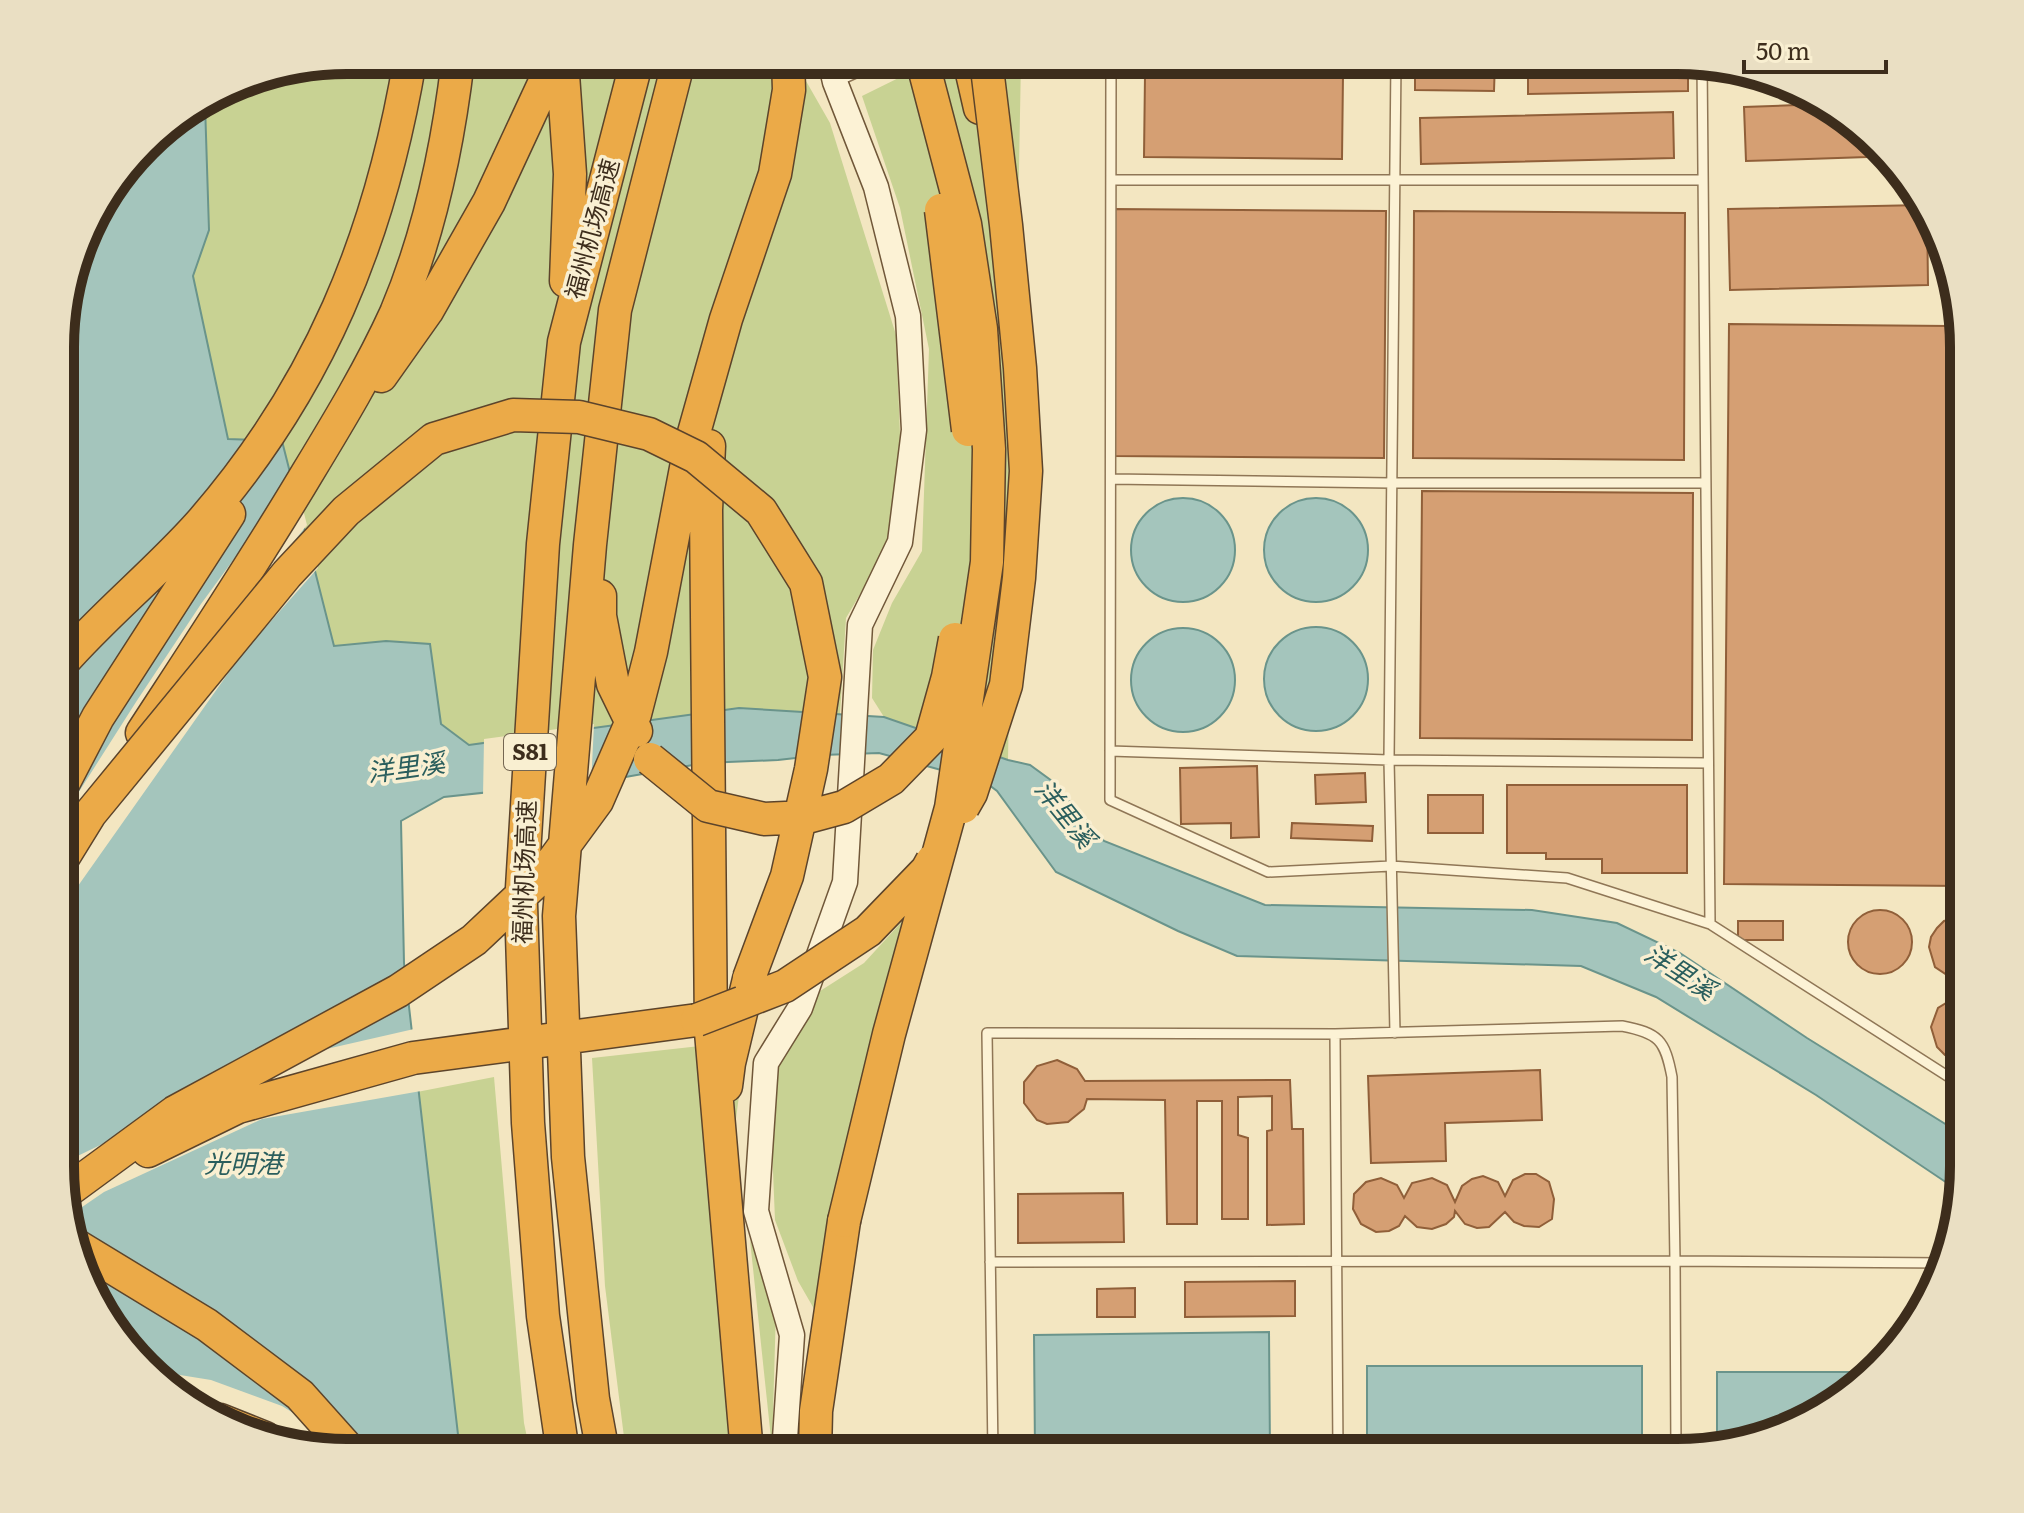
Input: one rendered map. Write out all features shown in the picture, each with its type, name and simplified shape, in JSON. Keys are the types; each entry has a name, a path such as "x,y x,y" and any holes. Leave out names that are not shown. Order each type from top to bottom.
{"highway":[{"path":"74,762 98,717 247,485 304,379 344,295 376,213 399,123 408,74"},
{"path":"75,839 262,547 345,411 396,312 425,229 447,141 456,74"},
{"path":"262,547 318,472 365,398 427,311 489,202 548,74"},
{"path":"563,74 570,174 564,342"},
{"name":"福州机场高速","path":"561,1438 543,1316 528,1123 521,904 543,544 564,342 633,74"},
{"name":"福州机场高速","path":"600,1438 593,1399 568,1157 559,916 590,545 615,310 675,74"},
{"path":"75,1186 175,1112 398,991 474,940 542,876 597,801 635,714 651,652 690,447 726,319 775,174 789,90 788,74"},
{"path":"598,478 600,616 613,684 650,759 708,806 764,819 807,817 844,807 891,779 931,738 948,677 966,574 970,447 939,193 906,74"},
{"path":"815,1438 816,1411 844,1221 889,1034 951,808 987,562 989,449 981,329 965,224 926,74"},
{"path":"972,74 1006,225"},
{"path":"75,1188 238,1107 413,1058 697,1020 785,986 868,931 927,870 971,793 1006,685 1019,578 1026,471 1020,368 988,74"},
{"path":"726,319 711,415 706,510 711,1032 746,1438"},
{"path":"74,651 199,525 257,451 304,379"},
{"path":"90,814 287,574 346,511 434,439 513,415 579,417 649,434 696,457 761,511 806,583 825,677 811,769 787,876 749,978 729,1063 721,1126 722,1181"},
{"path":"88,1252 207,1325 300,1395 338,1438"}],"main road":[{"path":"785,1438 792,1335 756,1211 766,1063 800,1008 845,882 860,625 900,542 914,430 908,316 876,187 834,74"}],"lane":[{"path":"1111,75 1110,800 1268,872 1391,866 1567,878 1710,924 1949,1077"},
{"path":"1395,1033 1389,760 1396,75"},
{"path":"1702,76 1710,924"},
{"path":"1111,180 1703,180"},
{"path":"1111,479 1704,483"},
{"path":"1110,751 1389,760 1708,763"},
{"path":"993,1438 987,1033 1335,1034 1622,1026 1647,1031 1667,1049 1672,1077 1676,1439"},
{"path":"1335,1034 1338,1439"},
{"path":"990,1262 1932,1263"}],"green space":[{"path":"347,74 802,74 830,123 896,335 902,483 885,552 846,618 840,714 739,708 469,745 441,724 430,644 386,641 334,646 282,442 228,439 193,276 209,230 205,114 226,102 276,83 311,76"},
{"path":"906,74 1021,74 1008,760 884,717 872,698 873,650 892,603 922,551 929,349 900,208 862,96"},
{"path":"908,915 853,1112 832,1212 817,1314 798,1281 775,1220 772,1147 778,1059 806,1000 864,963"},
{"path":"700,1046 744,1057 722,1227 741,1438 624,1438 605,1286 592,1058"},
{"path":"494,1077 527,1438 458,1438 417,1092"},
{"path":"750,1240 776,1309 771,1438"}],"water":[{"name":"光明港","path":"205,114 209,230 193,276 228,439 282,441 334,646 386,641 430,644 441,724 469,745 739,708 884,717 1030,765 1052,781 1104,841 1265,905 1532,910 1617,923 1680,953 1807,1038 1949,1126 1949,1184 1816,1095 1656,997 1581,966 1237,956 1056,872 997,791 985,782 879,753 704,763 620,778 444,797 401,821 404,963 458,1438 311,1437 269,1428 219,1407 195,1393 154,1359 130,1332 102,1287 88,1254 79,1219 75,1184 76,311 88,259 111,210 130,181 167,142"},
{"path":"1183,498 1203,502 1220,513 1231,530 1235,550 1231,570 1220,587 1203,598 1183,602 1163,598 1146,587 1135,570 1131,550 1135,530 1146,513 1163,502"},
{"path":"1316,498 1336,502 1353,513 1364,530 1368,550 1364,570 1353,587 1336,598 1316,602 1296,598 1279,587 1268,570 1264,550 1268,530 1279,513 1296,502"},
{"path":"1316,627 1336,631 1353,642 1364,659 1368,679 1364,699 1353,716 1336,727 1316,731 1296,727 1279,716 1268,699 1264,679 1268,659 1279,642 1296,631"},
{"path":"1183,628 1203,632 1220,643 1231,660 1235,680 1231,700 1220,717 1203,728 1183,732 1163,728 1146,717 1135,700 1131,680 1135,660 1146,643 1163,632"},
{"path":"1269,1332 1270,1439 1035,1439 1034,1335"},
{"path":"1367,1366 1642,1366 1642,1439 1367,1439"},
{"path":"1717,1372 1855,1372 1829,1393 1798,1411 1765,1425 1717,1436"}],"pier":[{"path":"293,470 307,525 283,555 310,536 318,568 241,655 75,891 75,799 201,604 269,511"},
{"path":"594,724 591,786 483,797 484,739"},
{"path":"414,1029 421,1091 262,1119 104,1192 78,1210 75,1157 274,1061"},
{"path":"170,1373 211,1380 282,1406 333,1438 276,1430 243,1418 195,1393"}],"building":[{"path":"1145,75 1343,75 1342,159 1144,157"},
{"path":"1415,75 1495,75 1494,91 1415,90"},
{"path":"1528,75 1688,75 1688,91 1528,94"},
{"path":"1801,105 1829,120 1857,142 1867,151 1867,157 1746,161 1744,107"},
{"path":"1673,112 1674,158 1421,164 1420,118"},
{"path":"1910,205 1927,239 1928,285 1730,290 1728,209"},
{"path":"1114,209 1386,211 1384,458 1113,456"},
{"path":"1414,211 1685,213 1684,460 1413,458"},
{"path":"1729,324 1949,326 1949,886 1724,884"},
{"path":"1422,491 1693,493 1692,740 1420,738"},
{"path":"1257,766 1259,837 1231,838 1231,823 1181,824 1180,768"},
{"path":"1365,773 1366,802 1316,804 1315,775"},
{"path":"1507,785 1687,785 1687,873 1602,873 1602,859 1546,859 1546,853 1507,853"},
{"path":"1428,795 1483,795 1483,833 1428,833"},
{"path":"1292,823 1373,826 1372,841 1291,838"},
{"path":"1880,910 1903,919 1912,942 1903,965 1880,974 1857,965 1848,942 1857,919"},
{"path":"1949,920 1949,976 1935,967 1929,947 1931,937 1944,921"},
{"path":"1738,921 1783,921 1783,940 1738,940"},
{"path":"1949,1001 1949,1056 1937,1047 1931,1027 1938,1008"},
{"path":"1057,1060 1077,1069 1085,1081 1290,1080 1292,1129 1303,1129 1304,1224 1267,1225 1267,1131 1272,1130 1272,1096 1238,1097 1238,1135 1248,1138 1248,1219 1222,1219 1222,1101 1197,1101 1197,1224 1167,1224 1165,1100 1087,1099 1084,1109 1068,1122 1047,1124 1037,1120 1024,1103 1024,1082 1037,1066"},
{"path":"1540,1070 1542,1120 1445,1123 1446,1161 1371,1163 1368,1076"},
{"path":"1525,1174 1536,1174 1549,1182 1554,1199 1552,1219 1539,1227 1514,1222 1505,1212 1489,1227 1477,1228 1465,1224 1455,1211 1454,1217 1446,1224 1432,1229 1417,1227 1405,1216 1399,1226 1376,1232 1361,1224 1353,1209 1354,1194 1366,1182 1381,1178 1397,1185 1404,1198 1412,1183 1432,1178 1447,1185 1455,1202 1462,1186 1472,1179 1483,1176 1498,1182 1505,1196 1513,1180"},
{"path":"1123,1193 1124,1242 1018,1243 1018,1194"},
{"path":"1295,1281 1295,1316 1185,1317 1185,1282"},
{"path":"1135,1288 1135,1317 1097,1317 1097,1289"}],"water label":[{"name":"洋里溪","path":"406,768"},
{"name":"洋里溪","path":"1065,814"},
{"name":"洋里溪","path":"1680,972"}]}
